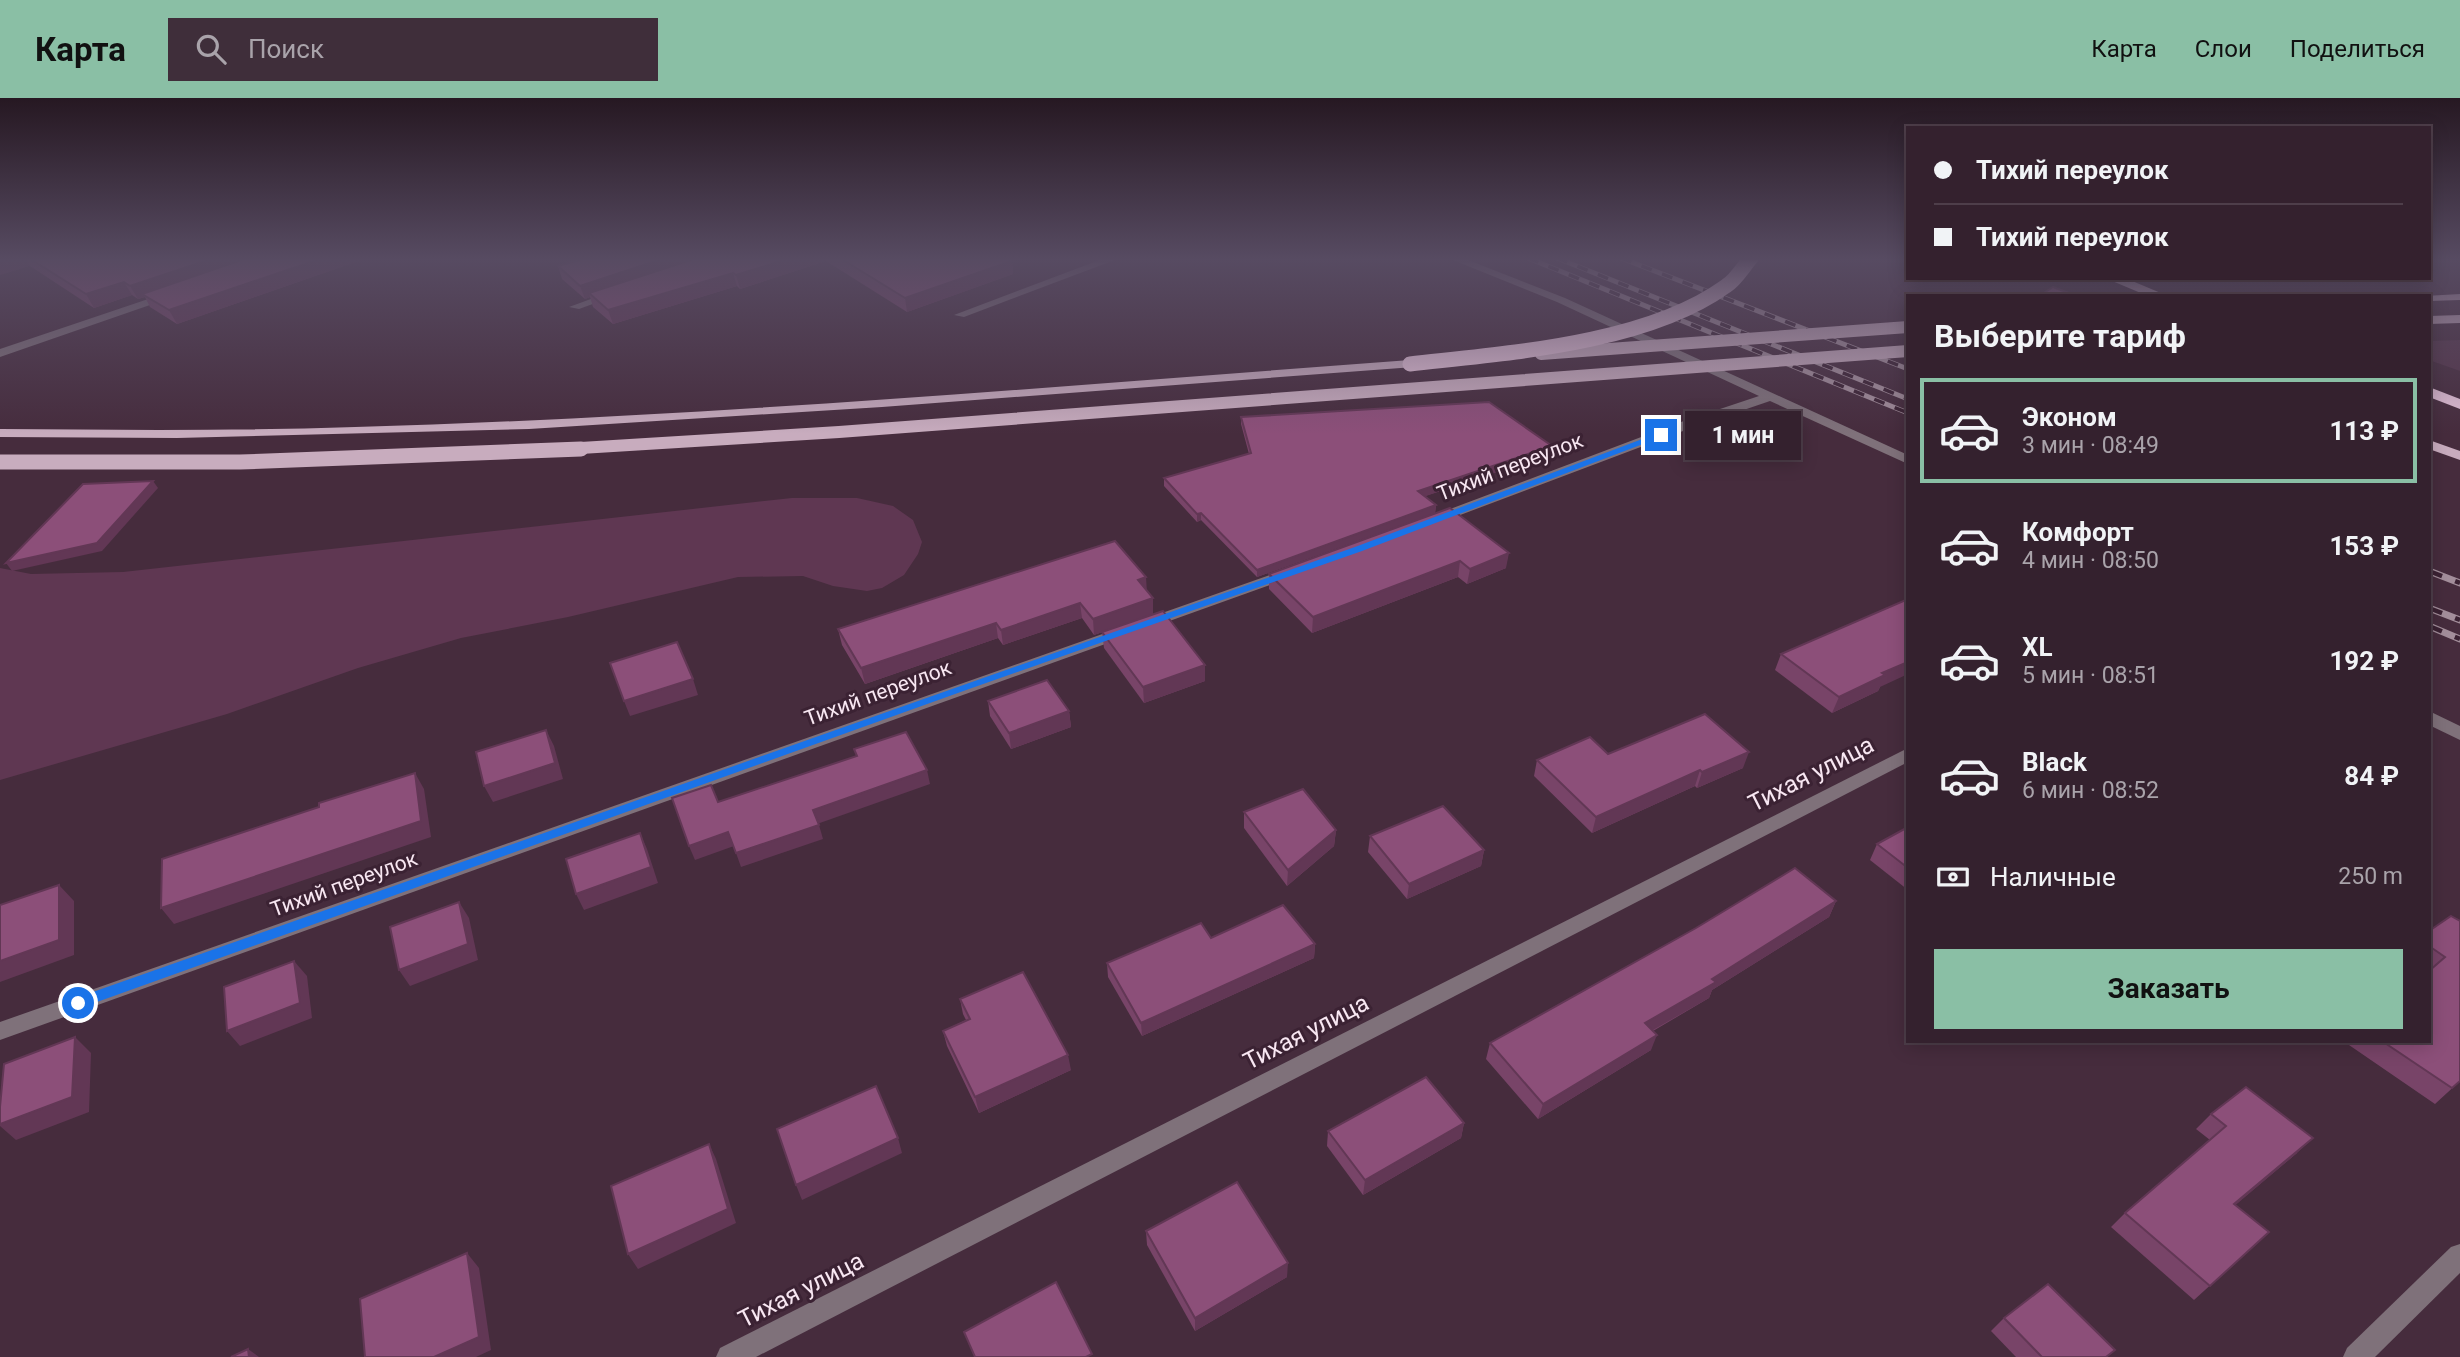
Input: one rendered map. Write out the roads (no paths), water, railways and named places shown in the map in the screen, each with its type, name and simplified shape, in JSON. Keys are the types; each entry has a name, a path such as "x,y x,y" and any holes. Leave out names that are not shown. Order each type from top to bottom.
{"highway":[{"path":"1410,364 1533,349 1608,335 1667,317"},
{"path":"2431,393 2460,404"}],"main road":[{"path":"2431,320 2460,319"},
{"path":"0,432 110,435 303,433 504,426 770,411 1906,327"},
{"path":"2431,327 2460,327"},
{"path":"0,462 278,461 488,454 764,438 1824,356 1906,352"},
{"path":"2431,445 2460,456"}],"street":[{"path":"0,353 106,317"},
{"path":"1597,317 1906,459"},
{"name":"Тихий переулок","path":"1422,525 1686,425 1770,397"},
{"name":"Тихий переулок","path":"0,1031 1306,567"},
{"path":"2431,719 2460,734"},
{"name":"Тихая улица","path":"729,1357 1906,755"},
{"path":"2356,1357 2460,1256"}],"railway":[{"path":"1672,317 1906,412"},
{"path":"1703,317 1906,398"},
{"path":"1773,317 1906,368"},
{"path":"2431,572 2460,583"},
{"path":"2431,609 2460,620"},
{"path":"2431,627 2460,639"}]}
